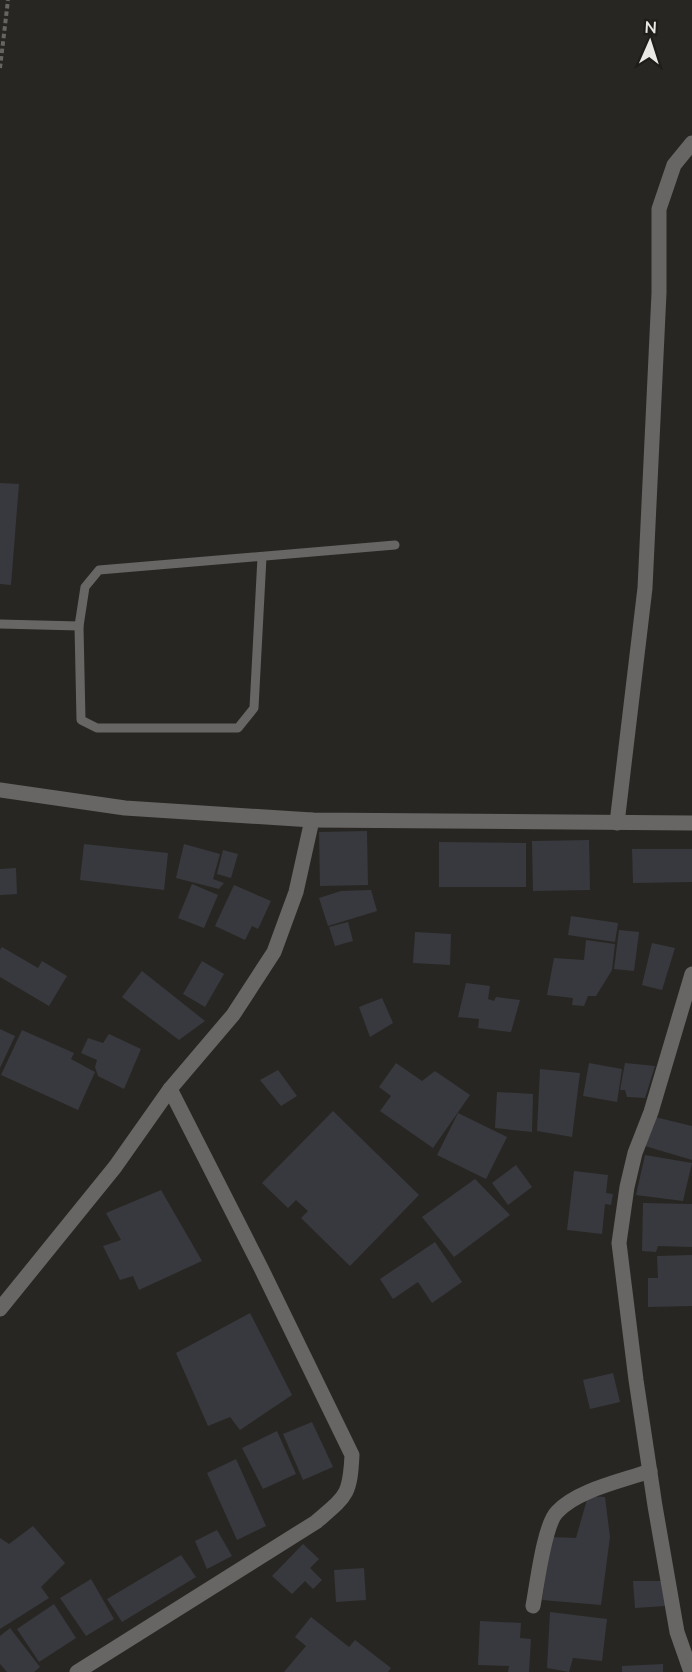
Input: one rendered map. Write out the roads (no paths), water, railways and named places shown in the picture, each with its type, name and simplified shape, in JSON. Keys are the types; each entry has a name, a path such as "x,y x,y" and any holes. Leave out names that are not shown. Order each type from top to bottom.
{"street":[{"path":"617,823 645,588 658,293 659,208 674,165 692,143"},
{"path":"0,790 125,808 312,820 692,823"},
{"path":"0,1309 115,1167 170,1089 233,1015 274,952 296,892 312,820"},
{"path":"692,974 651,1112 635,1153 627,1187 619,1243 636,1380 677,1632 692,1672"},
{"path":"77,1672 316,1522 344,1498 351,1474 352,1455 170,1089"},
{"path":"533,1606 547,1535 556,1512 575,1499 597,1489 650,1471"}],"lane":[{"path":"262,557 254,708 238,728 97,728 81,720 79,626 85,587 99,570 395,545"},
{"path":"0,624 79,626"}]}
